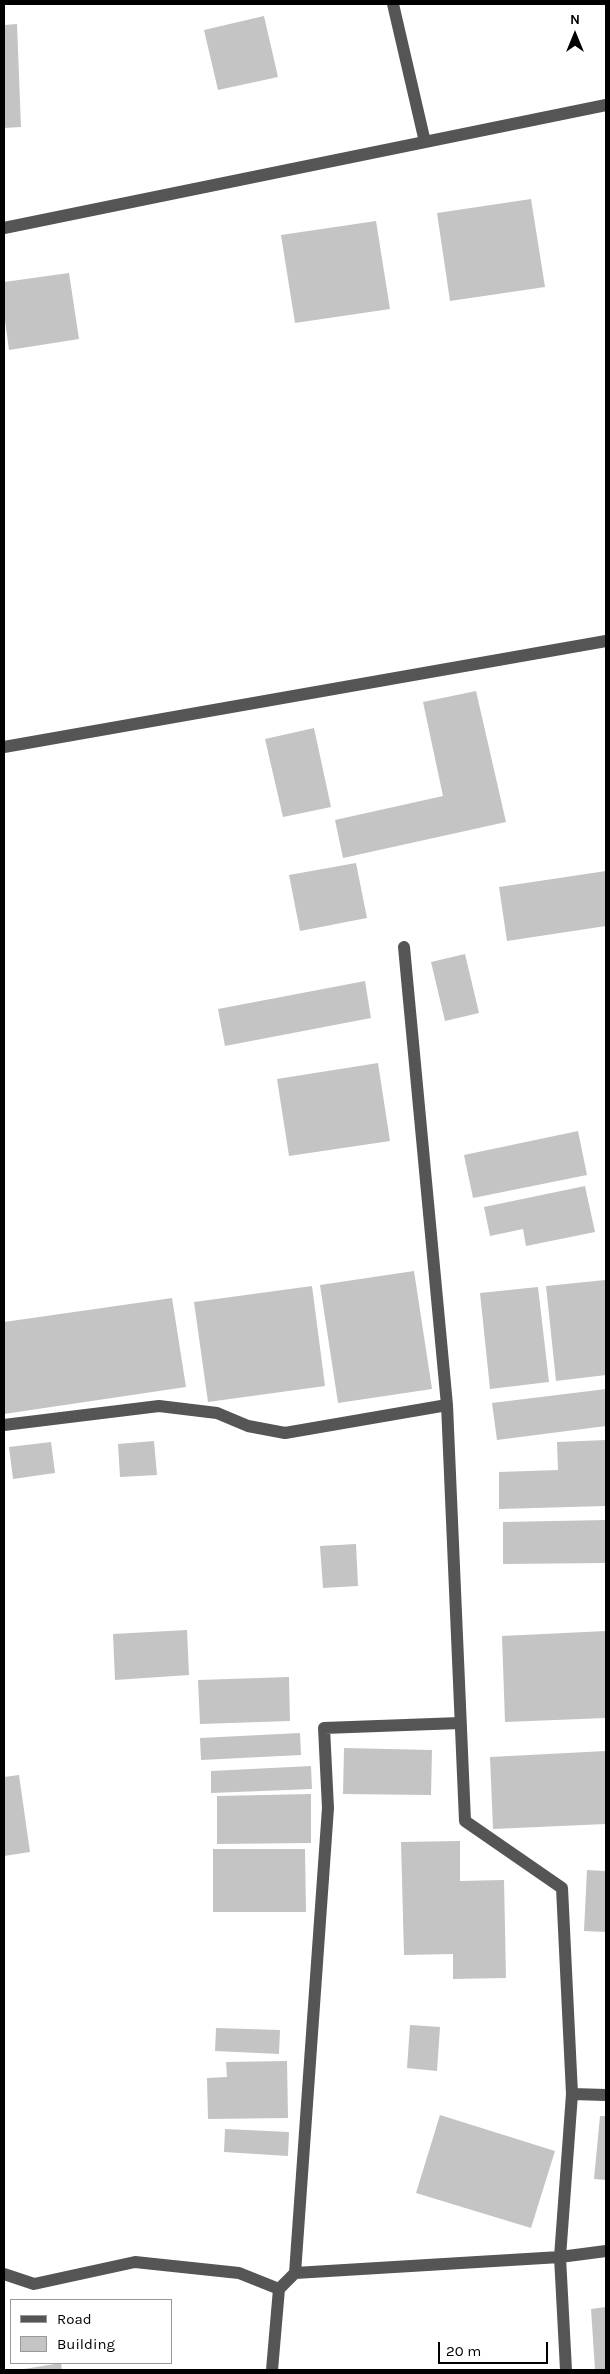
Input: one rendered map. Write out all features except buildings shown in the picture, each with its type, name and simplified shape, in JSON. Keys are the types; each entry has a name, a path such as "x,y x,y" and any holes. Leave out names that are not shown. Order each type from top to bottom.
{"street":[{"path":"393,4 425,142"},
{"path":"4,228 606,105"},
{"path":"4,747 606,641"},
{"path":"404,947 447,1405 465,1821 562,1888 572,2094 560,2258 566,2370"},
{"path":"4,1425 159,1406 217,1413 248,1426 285,1433 447,1405"},
{"path":"272,2370 280,2289 295,2273 328,1808 324,1728 460,1723"},
{"path":"572,2094 606,2095"},
{"path":"295,2273 560,2258 606,2251"},
{"path":"4,2274 34,2284 135,2262 239,2273 280,2289"}]}
